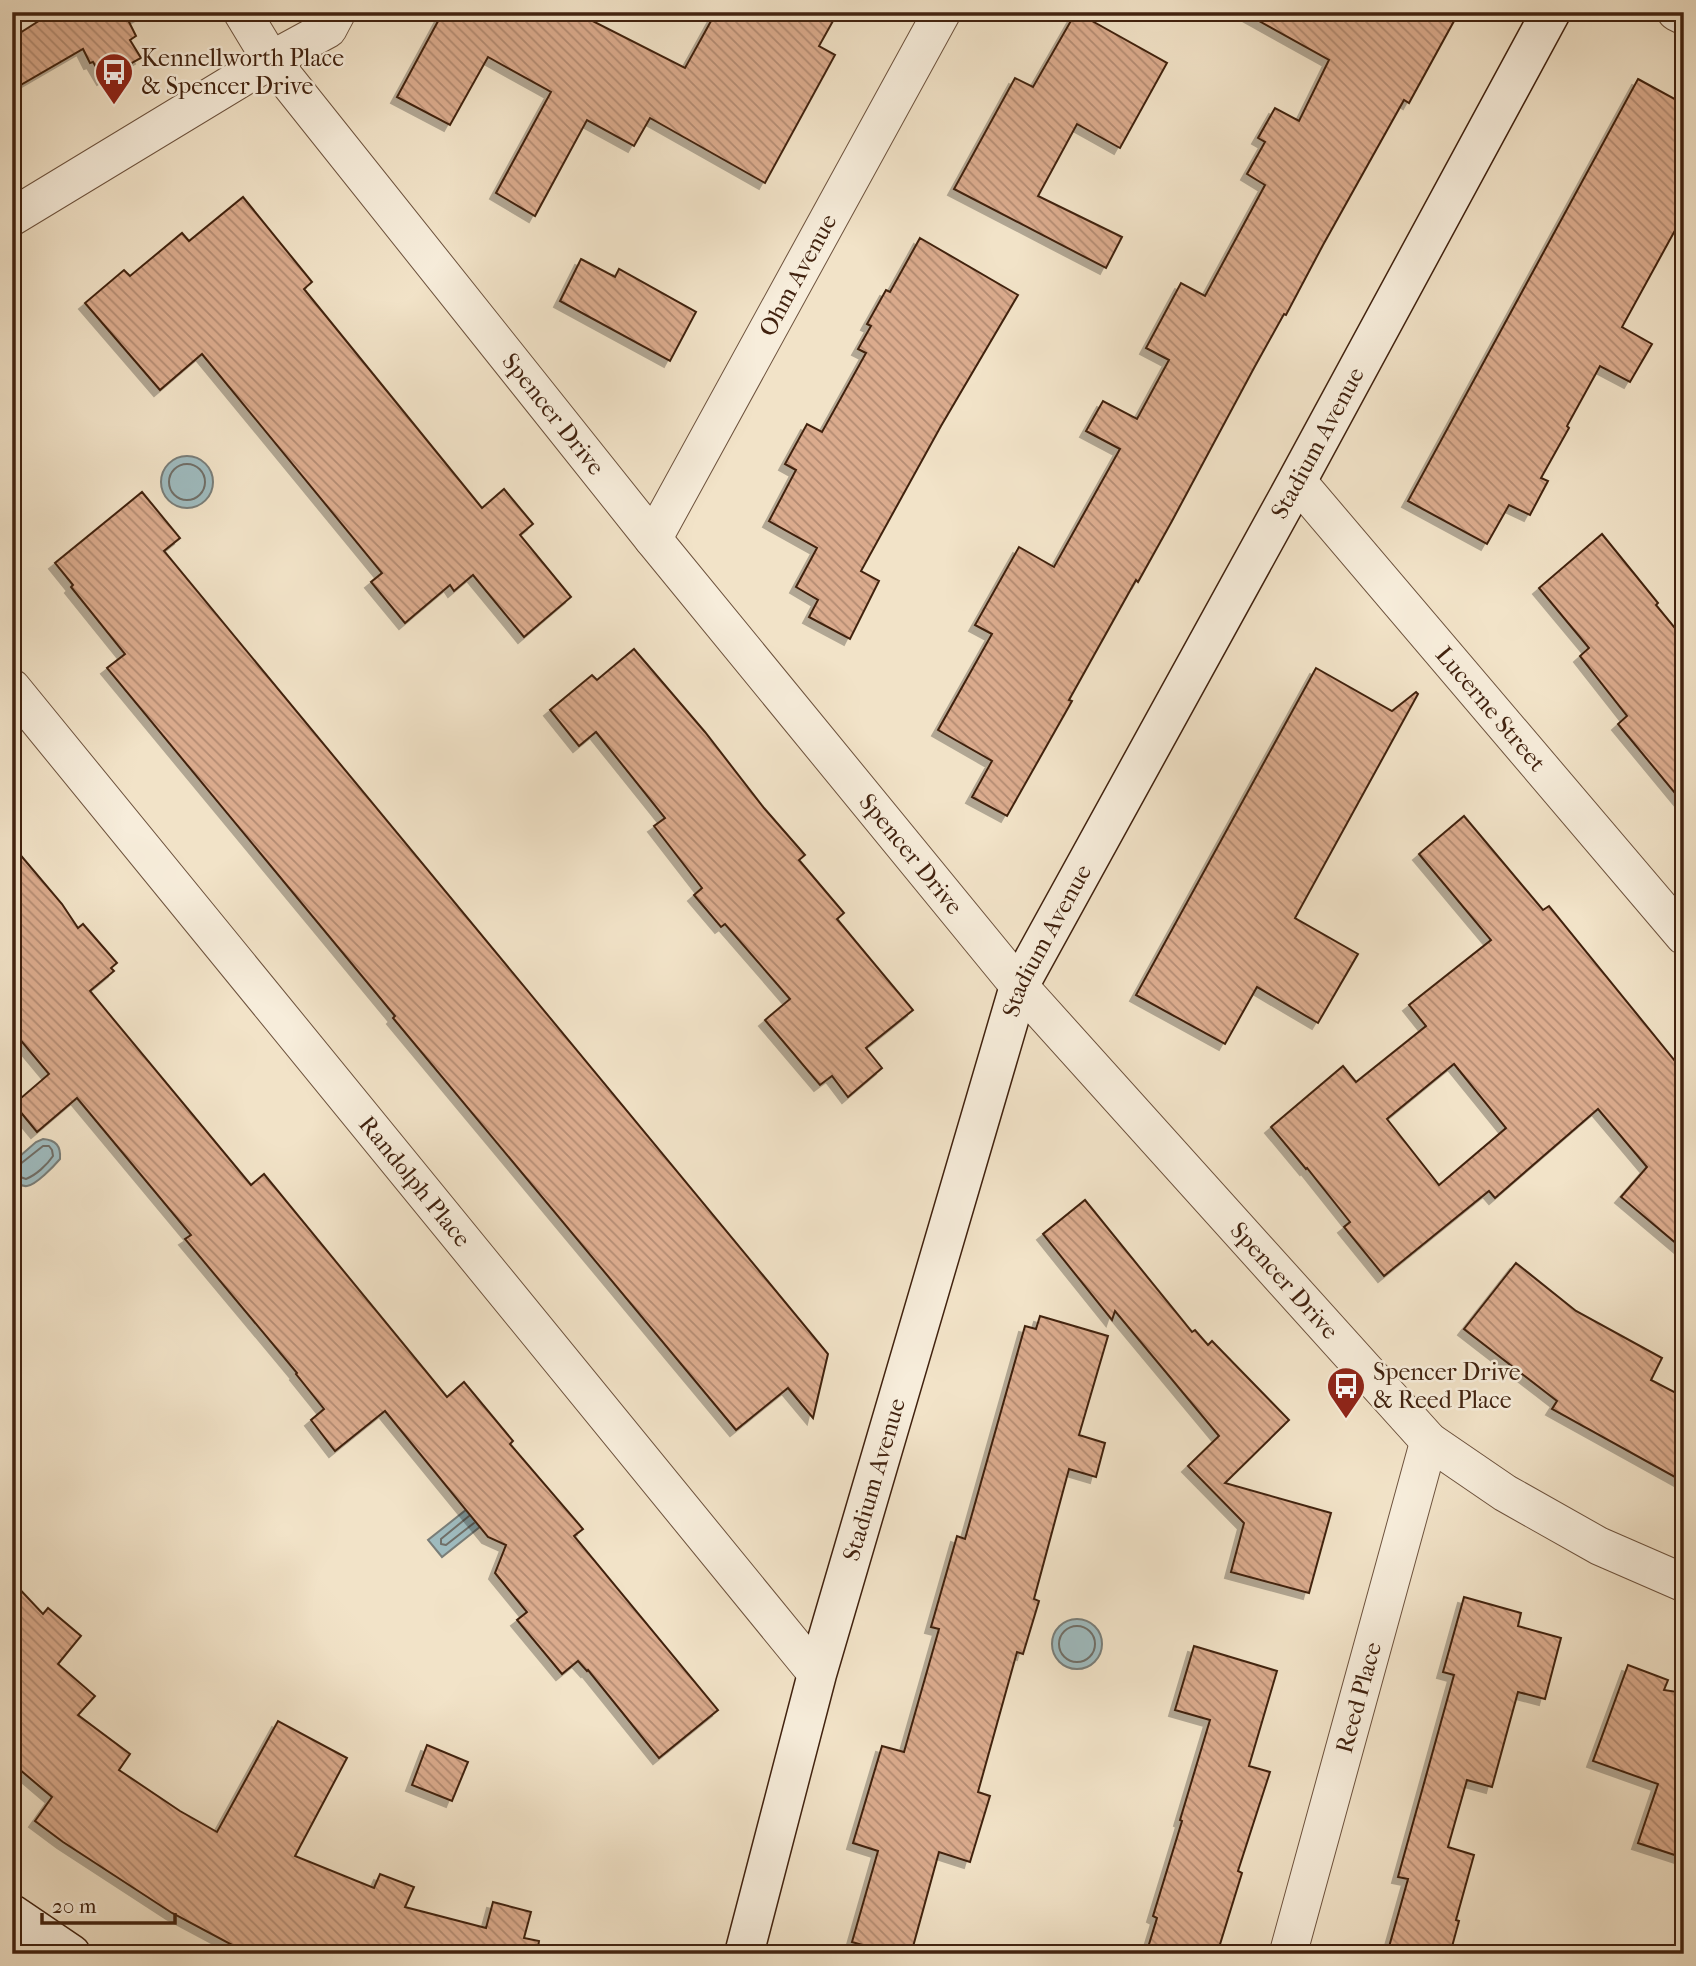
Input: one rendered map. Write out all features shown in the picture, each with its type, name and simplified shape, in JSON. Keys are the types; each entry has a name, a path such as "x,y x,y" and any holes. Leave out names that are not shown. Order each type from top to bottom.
{"street":[{"name":"Spencer Drive","path":"242,12 271,60 653,539 1019,986 1429,1441 1505,1493 1599,1546 1684,1584"},
{"path":"12,218 271,60 328,29 337,12"},
{"name":"Ohm Avenue","path":"653,539 942,12"},
{"name":"Stadium Avenue","path":"744,1954 817,1674 1019,986 1297,481 1550,12"},
{"path":"1676,12 1684,16"},
{"name":"Lucerne Street","path":"1297,481 1684,936"},
{"name":"Randolph Place","path":"12,688 817,1674"},
{"name":"Reed Place","path":"1288,1954 1429,1441"},
{"path":"12,1914 71,1954"}],"water":[{"path":"187,456 197,458 205,464 211,472 211,492 205,500 197,506 187,508 177,506 169,500 163,492 161,482 163,472 169,464 177,458"},
{"path":"43,1139 57,1144 60,1159 35,1182 27,1186 21,1185 12,1178 12,1163"},
{"path":"491,1490 505,1507 442,1557 428,1540"},
{"path":"1077,1619 1095,1626 1102,1644 1095,1662 1077,1669 1059,1662 1052,1644 1059,1626"}],"building":[{"path":"53,12 146,12 129,22 136,36 130,40 141,58 103,79 83,49 12,90 12,38"},
{"path":"443,12 575,12 685,68 716,12 838,12 819,46 835,55 765,183 650,118 634,146 587,120 535,216 496,193 551,92 488,57 450,125 397,97"},
{"path":"1076,12 1167,63 1120,148 1077,124 1038,196 1122,237 1106,268 954,189 1015,78 1033,87"},
{"path":"1243,12 1459,12 1409,103 1404,100 1007,816 972,797 992,761 938,730 992,634 975,625 1019,547 1054,567 1120,449 1086,431 1103,401 1137,419 1169,360 1146,348 1181,283 1205,296 1265,185 1247,174 1265,142 1258,138 1275,108 1299,121 1329,60"},
{"path":"1638,79 1684,104 1684,214 1622,327 1652,344 1630,382 1600,366 1541,478 1548,481 1530,515 1509,505 1487,544 1408,501"},
{"path":"243,197 312,282 304,289 482,508 504,489 533,524 520,535 571,597 524,637 473,575 454,591 450,585 405,623 371,582 382,573 202,354 160,390 85,303 124,270 130,276 182,233 189,241"},
{"path":"920,238 1018,295 941,426 861,571 879,581 850,639 809,617 818,600 796,587 817,548 769,521 796,470 785,464 807,424 822,432 866,353 858,349 871,326 867,324 886,290 890,292"},
{"path":"581,259 615,277 619,269 696,312 670,361 560,301"},
{"path":"142,492 180,538 164,551 828,1354 813,1418 788,1388 736,1430 393,1018 395,1016 107,668 125,654 55,563"},
{"path":"1602,534 1684,639 1684,804 1618,724 1627,716 1580,656 1589,648 1539,588"},
{"path":"634,649 805,855 799,860 844,913 837,919 913,1010 866,1048 882,1068 848,1097 832,1076 820,1085 765,1020 790,999 725,924 721,927 694,895 702,888 654,826 665,818 596,732 579,746 550,710 592,675 597,680"},
{"path":"1316,668 1392,711 1416,692 1418,694 1295,918 1358,954 1318,1023 1257,987 1225,1044 1136,995"},
{"path":"1464,816 1543,910 1549,906 1684,1072 1684,1250 1621,1197 1647,1167 1598,1109 1495,1198 1489,1191 1384,1276 1344,1227 1350,1222 1271,1127 1343,1066 1356,1082 1426,1026 1409,1005 1491,940 1419,854","holes":["1454,1064 1506,1128 1439,1185 1387,1119"]},
{"path":"12,845 62,904 78,928 83,924 117,963 111,968 114,971 90,991 251,1185 264,1174 447,1397 464,1382 513,1441 510,1444 583,1529 574,1536 718,1710 659,1758 588,1670 578,1661 562,1674 517,1620 527,1612 495,1573 506,1545 488,1537 385,1411 335,1451 311,1420 324,1409 185,1239 191,1235 77,1098 37,1132 14,1104 49,1074 12,1030"},
{"path":"1085,1200 1192,1332 1195,1330 1208,1345 1212,1341 1289,1420 1225,1483 1331,1513 1309,1593 1231,1572 1244,1523 1188,1466 1219,1436 1115,1311 1112,1320 1043,1234"},
{"path":"1516,1263 1576,1311 1662,1358 1651,1380 1684,1397 1684,1482 1552,1409 1557,1401 1464,1329"},
{"path":"1040,1316 1108,1336 1079,1435 1105,1443 1096,1477 1069,1469 1034,1599 1039,1601 1023,1654 1017,1652 978,1792 990,1796 970,1862 939,1852 911,1954 894,1954 852,1942 878,1851 853,1843 882,1746 904,1752 939,1629 931,1627 957,1536 965,1539 1025,1326 1036,1329"},
{"path":"12,1581 43,1614 48,1608 81,1636 58,1664 95,1696 78,1715 130,1754 119,1770 217,1832 278,1721 347,1758 295,1856 374,1888 380,1874 414,1887 405,1907 486,1928 493,1902 531,1912 524,1938 539,1941 537,1954 249,1954 172,1913 63,1842 35,1821 52,1797 12,1763"},
{"path":"1464,1597 1521,1613 1518,1626 1561,1638 1545,1699 1518,1692 1492,1787 1467,1780 1448,1847 1474,1855 1456,1920 1459,1921 1450,1954 1387,1954 1408,1879 1398,1877 1454,1675 1443,1672"},
{"path":"1194,1646 1277,1671 1249,1766 1270,1772 1238,1871 1242,1873 1217,1954 1146,1954 1157,1918 1153,1916 1210,1720 1175,1710"},
{"path":"1628,1665 1668,1680 1664,1690 1684,1693 1684,1858 1638,1843 1658,1784 1593,1761"},
{"path":"427,1745 468,1762 452,1801 412,1785"}],"place":[{"name":"Kennellworth Place & Spencer Drive","path":"114,106"},
{"name":"Spencer Drive & Reed Place","path":"1346,1420"}]}
